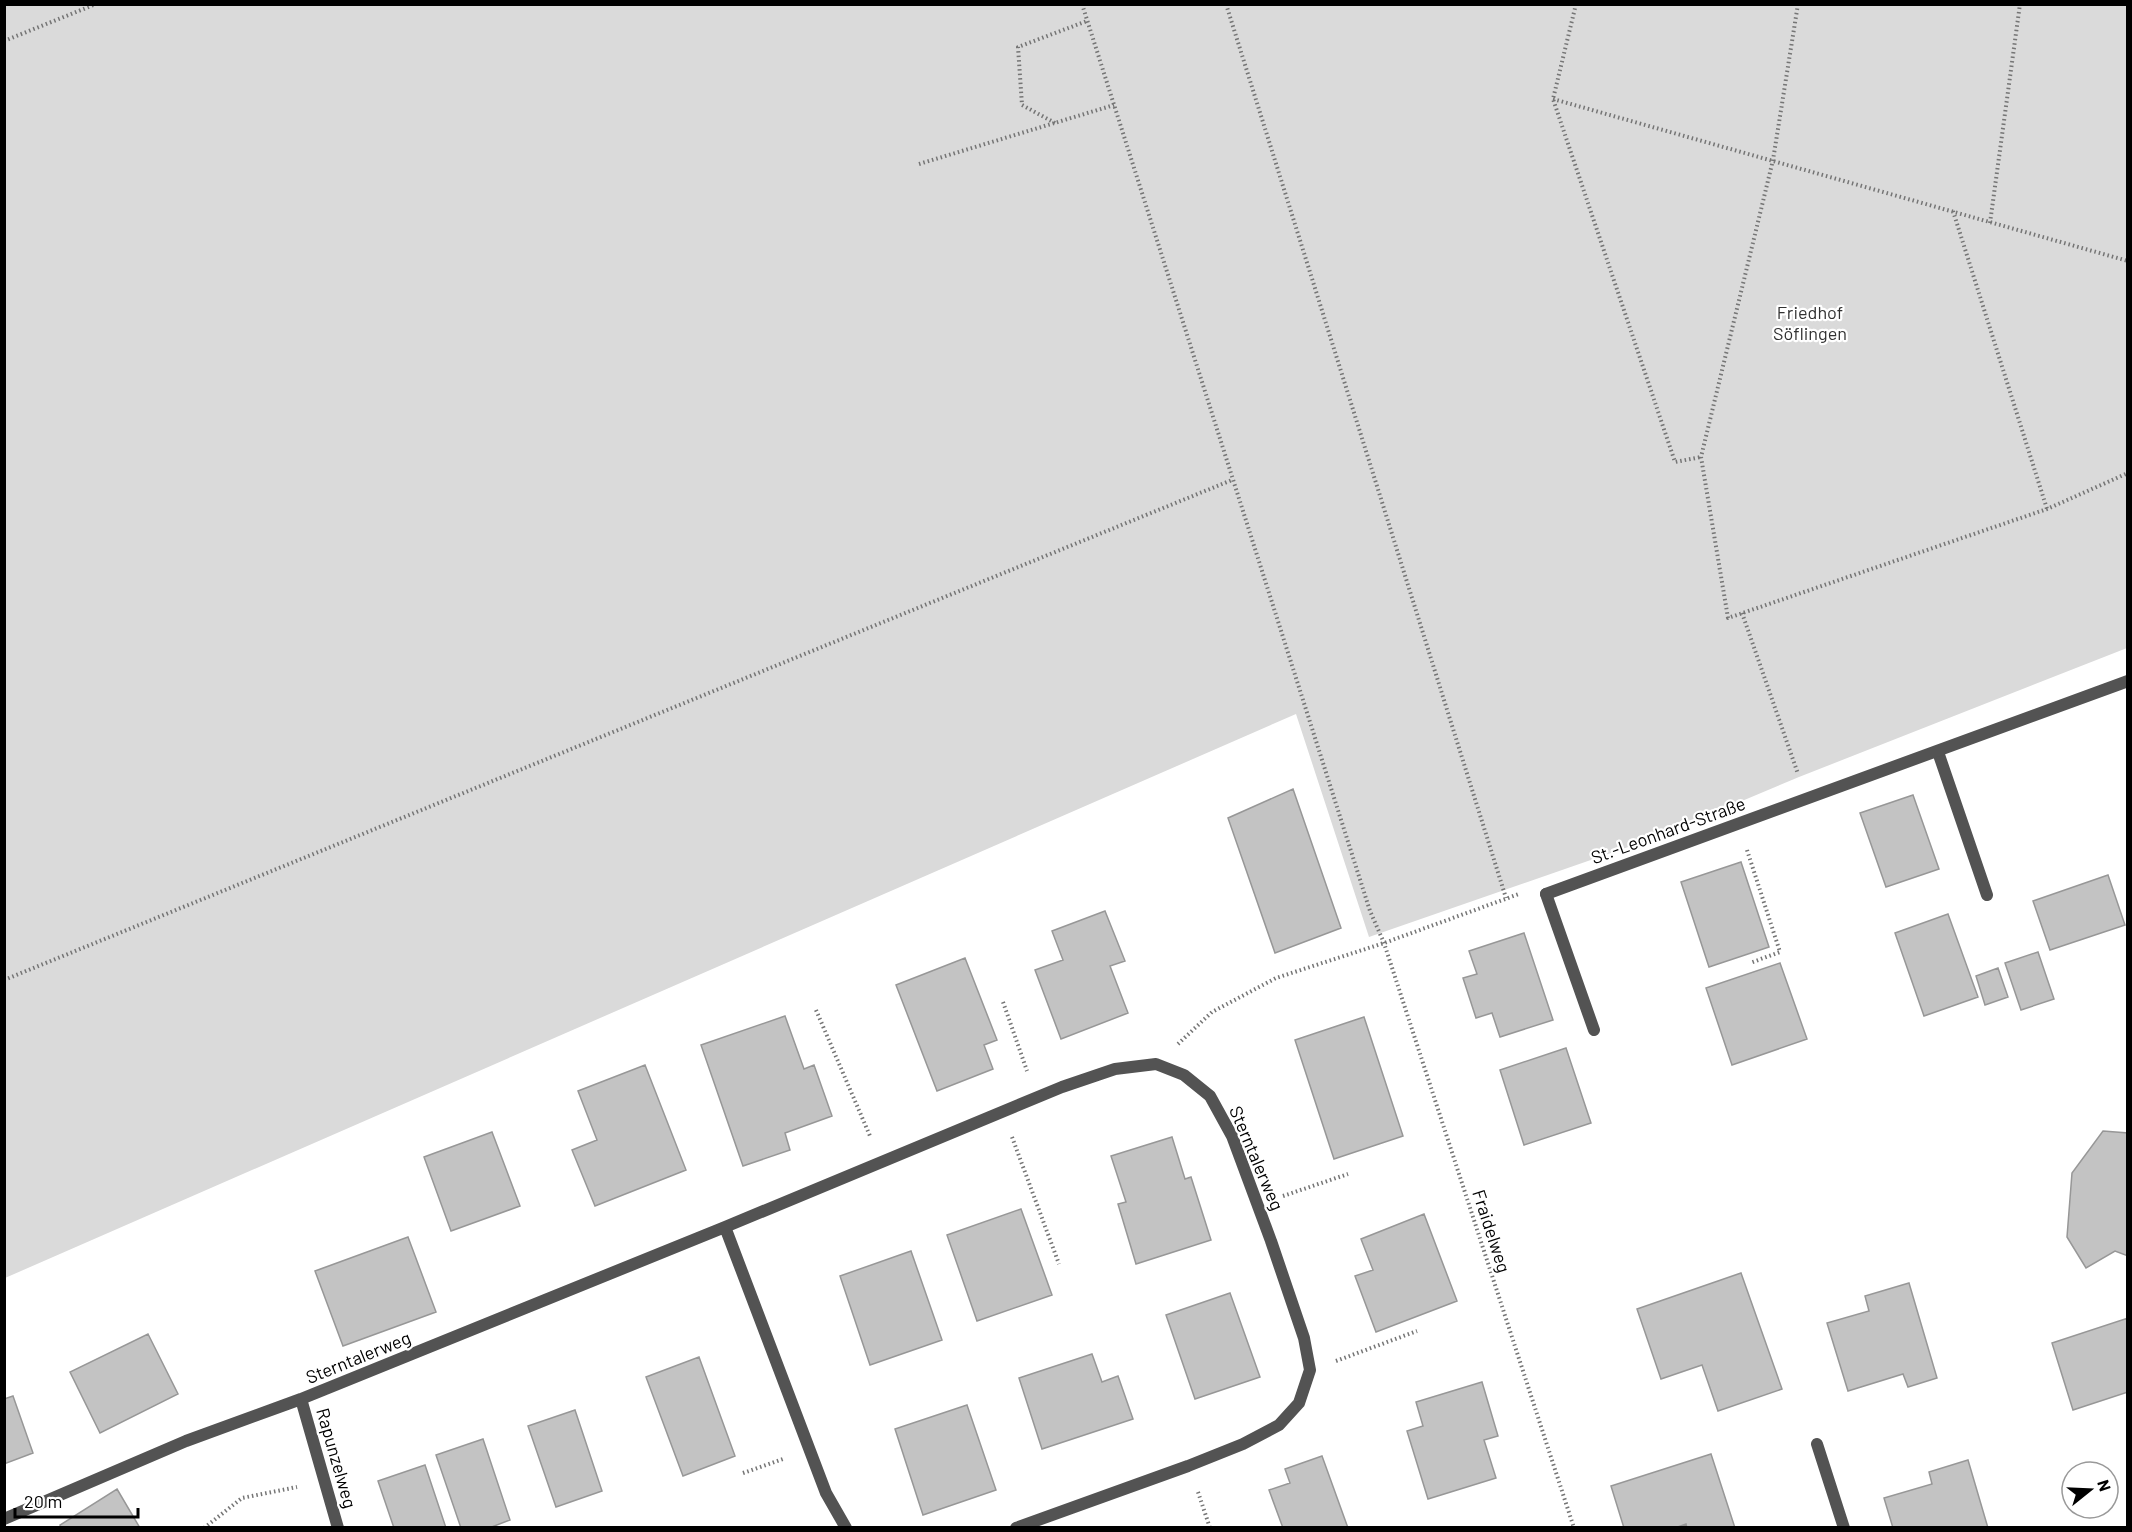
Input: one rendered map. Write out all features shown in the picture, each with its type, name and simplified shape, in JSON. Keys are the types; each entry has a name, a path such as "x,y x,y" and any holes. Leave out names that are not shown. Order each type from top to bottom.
{"street":[{"name":"St.-Leonhard-Straße","path":"1546,894 2127,681"},
{"path":"1938,752 1987,895"},
{"path":"1546,894 1594,1030"},
{"name":"Sterntalerweg","path":"4,1520 186,1441 301,1399 725,1227 1003,1111 1115,1070 1156,1064 1184,1075 1210,1096 1232,1136 1304,1338 1310,1370 1299,1403 1279,1425 1243,1444 1188,1466 1016,1527"},
{"path":"725,1227 826,1493 846,1527"},
{"name":"Rapunzelweg","path":"301,1399 338,1527"},
{"path":"1817,1444 1844,1527"}],"path":[{"path":"4,41 96,4"},
{"name":"Fraidelweg","path":"1082,4 1370,911 1384,943 1574,1527"},
{"path":"1226,4 1506,898"},
{"path":"1576,4 1552,99 1675,462 1701,457"},
{"path":"1798,4 1773,160 1701,457 1728,618 2047,509 2127,473"},
{"path":"1990,223 2020,4"},
{"path":"1055,123 1022,105 1018,47 1087,21"},
{"path":"1552,99 2127,261"},
{"path":"919,164 1114,105"},
{"path":"1953,211 2047,509"},
{"path":"4,980 1232,480"},
{"path":"1742,613 1807,800"},
{"path":"1738,824 1780,952 1749,963"},
{"path":"1156,1064 1212,1012 1276,978 1384,943 1506,898 1523,893 1546,894"},
{"path":"1003,1002 1036,1098"},
{"path":"816,1010 882,1162"},
{"path":"1003,1111 1059,1264"},
{"path":"1257,1205 1348,1174"},
{"path":"1310,1370 1417,1331"},
{"path":"743,1473 810,1450"},
{"path":"1188,1466 1210,1527"},
{"path":"204,1527 243,1498 303,1486"}],"green space":[{"name":"Friedhof Söflingen","path":"5,4 2127,5 2127,648 1799,777 1654,838 1369,937 1296,714 5,1278"}],"building":[{"path":"1293,789 1341,928 1275,953 1228,818"},
{"path":"1913,795 1939,869 1886,887 1860,813"},
{"path":"1741,862 1769,947 1709,967 1681,882"},
{"path":"2108,875 2125,925 2050,950 2033,901"},
{"path":"1105,911 1125,961 1110,966 1128,1013 1061,1039 1035,970 1063,960 1052,931"},
{"path":"1948,914 1978,997 1924,1016 1895,933"},
{"path":"1524,933 1553,1020 1500,1037 1492,1013 1476,1018 1463,978 1477,974 1469,951"},
{"path":"2038,952 2054,999 2021,1010 2005,963"},
{"path":"965,958 997,1040 984,1045 993,1069 937,1091 896,985"},
{"path":"1780,963 1807,1039 1732,1065 1706,988"},
{"path":"1998,968 2008,997 1985,1005 1976,976"},
{"path":"785,1016 804,1069 814,1065 832,1116 785,1133 790,1150 743,1166 701,1045"},
{"path":"1364,1017 1403,1136 1334,1159 1295,1040"},
{"path":"1566,1048 1591,1123 1524,1145 1500,1070"},
{"path":"645,1065 686,1170 595,1206 572,1150 597,1140 578,1091"},
{"path":"2103,1131 2128,1133 2128,1256 2115,1251 2086,1268 2067,1237 2072,1173"},
{"path":"492,1132 520,1206 451,1231 424,1157"},
{"path":"1172,1137 1185,1179 1191,1177 1211,1240 1136,1264 1118,1204 1126,1202 1111,1156"},
{"path":"1021,1209 1052,1295 977,1321 947,1235"},
{"path":"1424,1214 1457,1301 1376,1332 1355,1276 1373,1270 1361,1239"},
{"path":"408,1237 436,1312 343,1346 315,1271"},
{"path":"911,1251 942,1340 870,1365 840,1276"},
{"path":"1741,1273 1782,1389 1718,1411 1702,1365 1661,1379 1637,1309"},
{"path":"1909,1283 1937,1378 1908,1387 1903,1374 1848,1391 1827,1323 1869,1311 1865,1296"},
{"path":"1230,1293 1260,1377 1195,1399 1166,1315"},
{"path":"2128,1318 2128,1392 2073,1410 2052,1343"},
{"path":"148,1334 178,1394 100,1433 70,1372"},
{"path":"1092,1354 1102,1382 1118,1376 1133,1419 1042,1449 1019,1378"},
{"path":"699,1357 735,1456 683,1476 646,1377"},
{"path":"1482,1382 1498,1436 1484,1440 1496,1478 1428,1499 1407,1431 1423,1426 1416,1402"},
{"path":"13,1396 33,1453 4,1464 4,1399"},
{"path":"967,1405 996,1490 923,1515 895,1429"},
{"path":"575,1410 602,1491 556,1507 528,1426"},
{"path":"483,1439 510,1520 489,1528 461,1528 436,1455"},
{"path":"1711,1454 1735,1528 1687,1528 1686,1524 1675,1528 1624,1528 1611,1486"},
{"path":"1322,1456 1348,1528 1283,1528 1269,1490 1290,1483 1285,1469"},
{"path":"1968,1460 1988,1528 1893,1528 1884,1498 1932,1484 1929,1472"},
{"path":"425,1465 446,1528 394,1528 378,1481"},
{"path":"117,1489 140,1528 61,1528 60,1525"}]}
